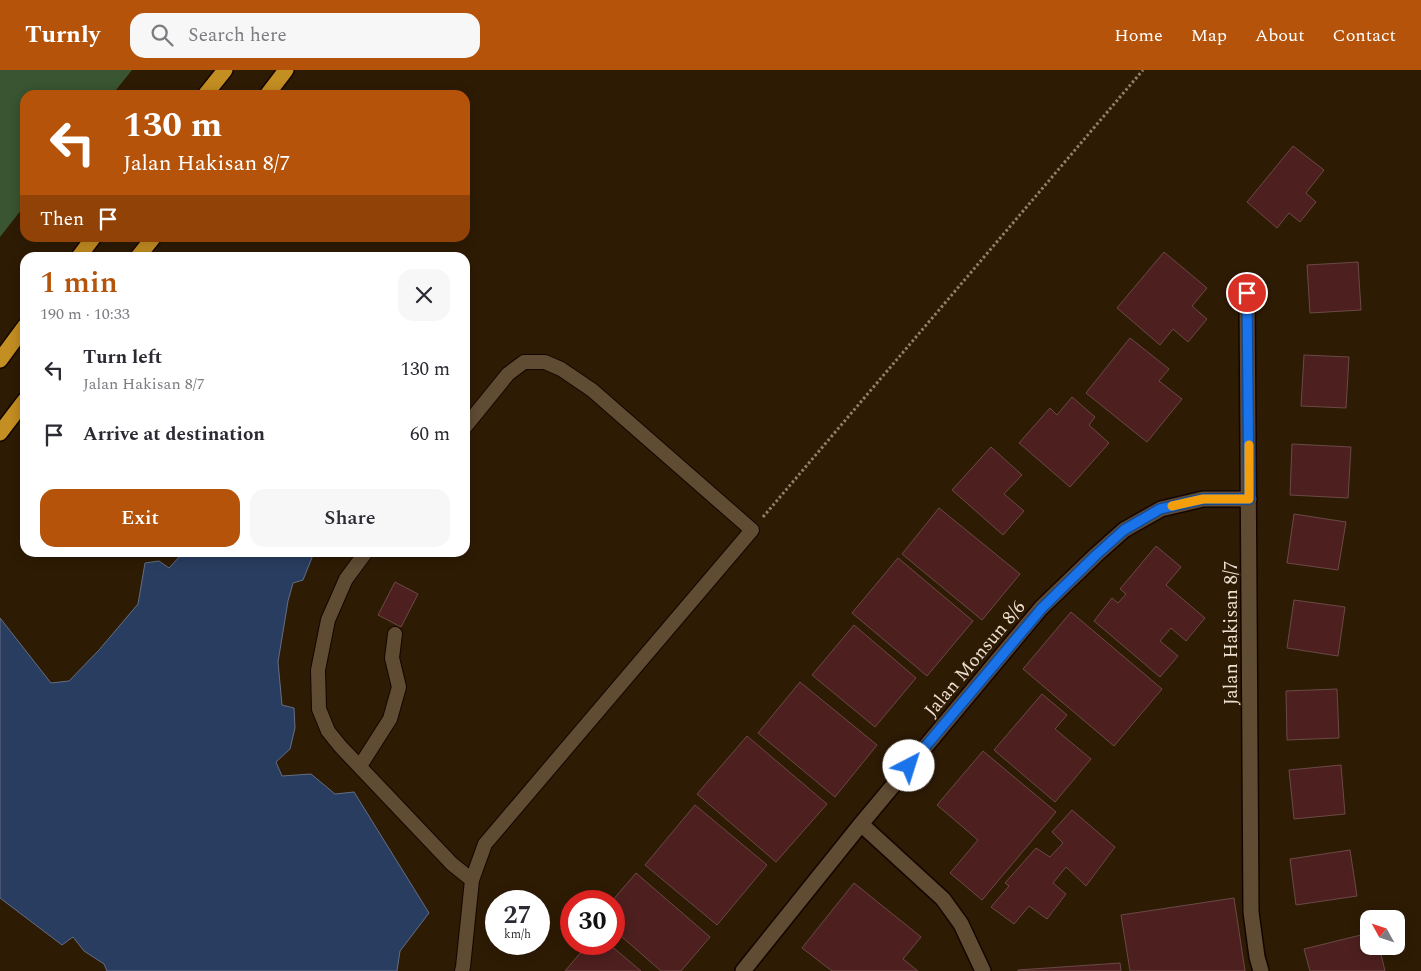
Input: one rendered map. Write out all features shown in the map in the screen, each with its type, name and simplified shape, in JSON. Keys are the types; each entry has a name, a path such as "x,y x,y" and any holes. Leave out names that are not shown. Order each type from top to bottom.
{"highway":[{"path":"209,90 225,70"},
{"path":"271,90 286,70"},
{"path":"142,252 150,242"},
{"path":"0,360 20,333"},
{"path":"0,433 20,407"}],"street":[{"name":"Jalan Hakisan 8/7","path":"1247,293 1251,912 1261,971"},
{"name":"Jalan Monsun 8/6","path":"743,971 861,824 1042,608 1096,555 1124,530 1160,509 1203,499 1249,499"},
{"path":"861,824 944,899 961,924 983,971"}],"lane":[{"path":"462,971 464,967 472,880 485,844 752,530 592,390 561,369 545,362 524,362 508,374 470,421"},
{"path":"362,557 346,578 328,620 318,670 319,709 328,731 340,746 452,864 472,880"},
{"path":"360,766 390,719 399,688 392,658 395,634"}],"path":[{"path":"752,530 1143,70"}],"green space":[{"path":"0,70 132,70 116,90 20,90 20,211 0,237"}],"water":[{"path":"179,557 312,557 303,580 293,583 288,601 278,662 282,705 294,708 295,728 290,749 276,762 282,776 311,774 335,794 354,792 429,913 400,951 397,971 107,971 104,964 84,951 73,937 62,945 0,898 0,618 51,683 69,681 99,650 138,604 145,563 159,561 169,568"}],"building":[{"path":"1293,146 1324,170 1306,193 1316,202 1300,222 1289,213 1277,228 1247,202"},
{"path":"1164,252 1207,288 1192,306 1207,319 1188,342 1173,329 1160,345 1117,308"},
{"path":"1358,262 1361,310 1310,313 1307,265"},
{"path":"1130,338 1169,369 1159,381 1182,399 1147,442 1086,393"},
{"path":"1304,355 1349,357 1346,408 1301,406"},
{"path":"1072,397 1095,417 1089,425 1109,443 1070,487 1019,443 1050,408 1057,415"},
{"path":"1292,444 1351,447 1348,498 1290,495"},
{"path":"991,447 1022,475 1004,494 1024,511 1003,535 952,490"},
{"path":"939,508 1020,574 982,620 902,554"},
{"path":"1294,514 1346,522 1338,570 1287,563"},
{"path":"1156,546 1181,567 1166,585 1205,618 1186,641 1171,628 1160,641 1178,656 1160,677 1094,621 1112,598 1118,603 1126,594 1120,589"},
{"path":"898,558 973,621 927,676 852,613"},
{"path":"395,582 418,594 401,627 378,615"},
{"path":"1294,600 1345,607 1338,656 1287,648"},
{"path":"1071,612 1162,689 1114,746 1023,669"},
{"path":"854,625 916,678 875,727 812,675"},
{"path":"800,682 877,745 835,797 758,733"},
{"path":"1337,689 1339,738 1287,740 1286,691"},
{"path":"1042,694 1067,715 1055,729 1091,759 1055,802 994,750"},
{"path":"747,736 827,804 776,862 697,794"},
{"path":"983,751 1056,812 982,900 950,873 978,840 937,805"},
{"path":"1341,765 1345,814 1294,819 1289,770"},
{"path":"695,805 767,865 717,925 645,865"},
{"path":"1072,810 1115,847 1086,886 1066,867 1053,883 1066,894 1047,919 1029,906 1014,924 991,907 1009,886 1005,883 1036,848 1050,857 1063,843 1052,832"},
{"path":"1350,850 1357,896 1296,905 1290,859"},
{"path":"636,873 710,937 681,971 661,971 625,940 625,890 621,890"},
{"path":"854,883 921,937 903,959 918,971 832,971 802,948"},
{"path":"1234,898 1245,971 1130,971 1121,915"},
{"path":"1360,935 1360,955 1381,955 1385,971 1310,971 1304,949"},
{"path":"579,955 622,955 641,971 565,971"},
{"path":"1120,963 1121,971 1018,971 1018,970"}],"slow traffic":[{"path":"1172,506 1203,499 1249,499 1249,445"}],"route":[{"path":"909,766 1042,608 1124,530 1160,509 1203,499 1249,499 1247,293"}]}
